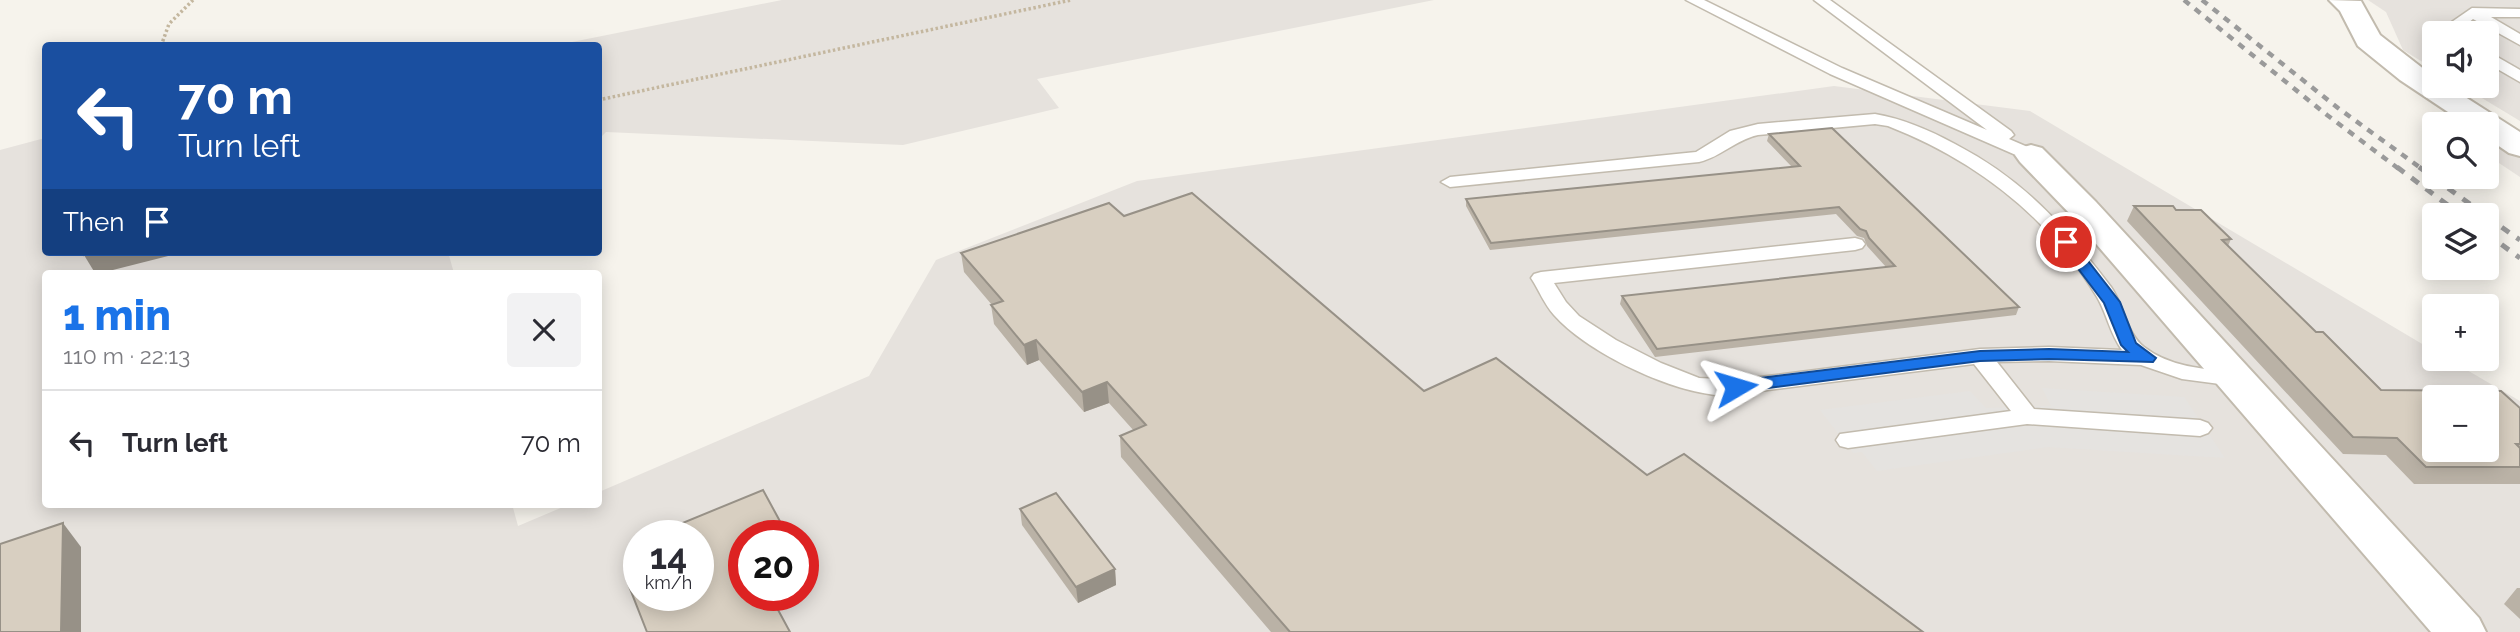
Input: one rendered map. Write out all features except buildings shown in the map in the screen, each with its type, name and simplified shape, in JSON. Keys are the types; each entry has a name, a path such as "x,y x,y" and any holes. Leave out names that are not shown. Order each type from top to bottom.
{"street":[{"path":"2342,0 2351,7 2368,40 2410,74 2520,146"},
{"path":"2031,155 2084,209 2461,632"}],"lane":[{"path":"1693,0 1836,71 2031,155"},
{"path":"1821,0 2031,155"},
{"path":"2461,21 2472,12 2520,13"},
{"path":"2472,12 2520,40"},
{"path":"2499,64 2520,77"},
{"path":"1450,182 1699,157 1716,150 1733,136 1753,131 1875,119 1892,121 1989,170 2024,197 2066,242 2112,302 2129,345 2147,358 2194,375 2235,379"},
{"path":"1856,244 1541,278 1562,312 1597,338 1623,352 1709,387 1736,387 1980,356 2049,354 2147,358"},
{"path":"1980,356 2027,416"},
{"path":"1848,440 2027,416 2200,428"}],"path":[{"path":"162,42 169,24 193,0"},
{"path":"602,99 1072,0"}],"shaded area":[{"path":"782,0 1434,0 1037,79 1059,108 903,145 606,132 602,136 602,42 572,42"},
{"path":"2368,0 2520,0 2520,121 2482,98 2499,98 2499,21 2422,21 2422,62 2403,50 2386,12"},
{"path":"1834,86 2030,111 2422,344 2422,371 2469,371 2493,385 2422,385 2422,462 2499,462 2499,389 2520,401 2520,632 0,632 0,150 42,139 42,256 449,256 453,270 42,270 42,508 513,508 518,526 561,508 602,508 602,491 869,376 936,260 1137,181"},
{"path":"2499,142 2520,142 2520,177 2499,163"},
{"path":"2042,388 2184,397 2225,458 2049,447 1877,471 1862,452 1853,453 1820,410 1970,391 1986,408 2051,406"}],"railway":[{"path":"2184,0 2399,169"},
{"path":"2202,0 2338,108 2422,169"},
{"path":"2397,167 2445,203"},
{"path":"2419,167 2468,203"},
{"path":"2499,225 2520,240"},
{"path":"2499,243 2520,258"}],"route":[{"path":"1736,387 1980,356 2049,354 2147,358 2129,345 2112,302 2066,242"}]}
